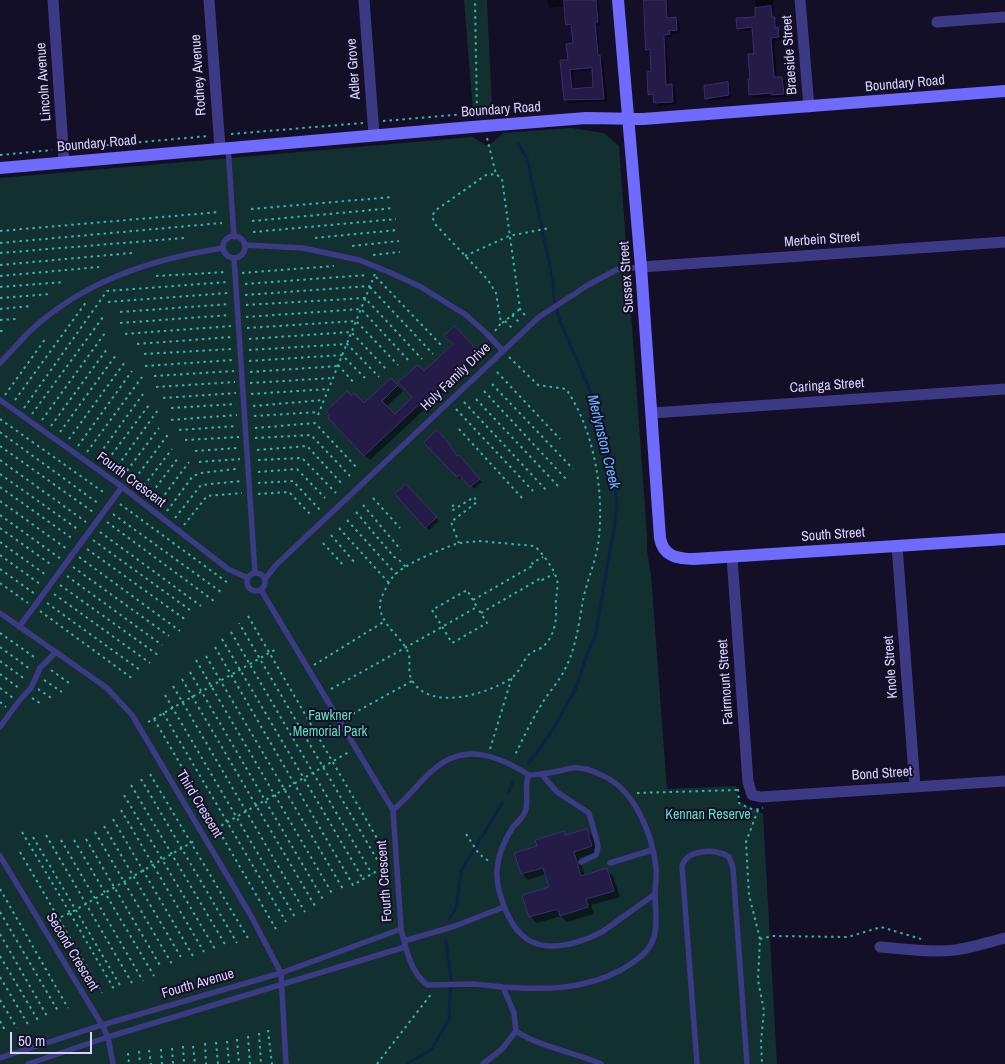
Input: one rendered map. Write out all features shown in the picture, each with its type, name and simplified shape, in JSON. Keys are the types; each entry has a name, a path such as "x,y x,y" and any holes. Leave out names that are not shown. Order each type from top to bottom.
{"main road":[{"name":"Sussex Street","path":"618,0 641,267 660,538 665,552"},
{"name":"Boundary Road","path":"0,168 222,144 374,135 586,118 628,119 809,107 1005,91"},
{"name":"South Street","path":"665,552 680,559 1005,539"}],"street":[{"name":"Lincoln Avenue","path":"53,0 64,162"},
{"name":"Rodney Avenue","path":"209,0 222,144"},
{"name":"Adler Grove","path":"364,0 374,135"},
{"name":"Braeside Street","path":"800,0 809,107"},
{"path":"936,22 1005,17"},
{"name":"Merbein Street","path":"641,267 1005,242"},
{"name":"Caringa Street","path":"652,413 1005,389"},
{"name":"Knole Street","path":"897,546 915,787"},
{"name":"Fairmount Street","path":"732,557 749,790"},
{"name":"Bond Street","path":"749,790 752,795 761,796 1005,781"},
{"path":"880,947 939,951 954,950 971,948 1005,938"}],"lane":[{"path":"222,144 234,236"},
{"path":"234,236 239,238 245,245 242,254 234,258 227,256 223,248 227,239 234,236"},
{"name":"Holy Family Drive","path":"245,245 303,248 359,260 420,287 466,315 503,351 276,565 265,579"},
{"path":"0,363 30,332 50,315 104,281 155,262 223,248"},
{"path":"234,258 255,573"},
{"path":"503,351 549,310 604,276 616,270 641,267"},
{"name":"Fourth Crescent","path":"1,400 122,487 228,568 248,578"},
{"path":"19,627 122,487"},
{"path":"255,573 260,573 265,579 265,585 261,590 251,589 248,584 248,578 255,573"},
{"name":"Fourth Crescent","path":"261,590 393,810 401,929 414,970 427,985 550,990 597,981 630,964 649,948 654,936 657,917 655,894"},
{"name":"Third Crescent","path":"0,613 107,688 132,715 250,914 281,973 286,1064"},
{"path":"0,727 31,688 43,664 56,652"},
{"path":"393,810 432,771 452,758 470,754 488,756 511,764 528,775 542,775 577,768 601,774 632,800 644,825 650,840 656,868 655,894 602,932 578,942 558,946 538,944 520,934 504,907 499,887 498,866 502,848 508,834 525,813 528,797 525,782 528,775"},
{"path":"542,775 557,792 589,813 598,848 596,855 581,862"},
{"path":"610,863 652,850"},
{"path":"696,1064 682,866 683,861 691,855 717,852 729,857 733,868 747,1064"},
{"name":"Second Crescent","path":"0,856 102,1025 108,1037 113,1064"},
{"name":"Fourth Avenue","path":"28,1064 405,944 504,907"},
{"name":"Fourth Avenue","path":"0,1058 102,1025 281,973 401,929"},
{"path":"483,1064 502,1049 516,1031 514,1013 503,987"},
{"path":"516,1031 526,1038 583,1056 601,1064"}],"path":[{"path":"0,155 63,149 222,144 373,122 477,113 475,0"},
{"path":"485,126 496,174 502,179 520,309 532,324"},
{"path":"496,174 486,175 436,210 432,216 435,224 488,280 496,292 501,323"},
{"path":"250,209 393,197"},
{"path":"252,221 394,208"},
{"path":"0,231 220,212"},
{"path":"253,232 396,219"},
{"path":"0,242 222,223"},
{"path":"465,256 510,236 549,228"},
{"path":"315,238 397,230"},
{"path":"0,254 184,238"},
{"path":"352,246 399,241"},
{"path":"373,255 400,252"},
{"path":"0,265 132,253"},
{"path":"156,276 334,266"},
{"path":"0,276 99,267"},
{"path":"254,416 319,414 378,268"},
{"path":"244,284 367,275"},
{"path":"375,275 442,346"},
{"path":"0,287 64,282"},
{"path":"19,414 107,290 235,282"},
{"path":"245,295 370,287"},
{"path":"370,287 433,354"},
{"path":"108,302 236,292"},
{"path":"0,298 50,294"},
{"path":"246,306 365,298"},
{"path":"365,298 422,359"},
{"path":"10,407 87,301"},
{"path":"120,312 237,304"},
{"path":"0,309 32,306"},
{"path":"246,317 361,309"},
{"path":"361,309 410,362"},
{"path":"490,337 501,323 520,309"},
{"path":"120,323 238,315"},
{"path":"512,315 526,330"},
{"path":"28,420 103,317"},
{"path":"0,320 16,319"},
{"path":"247,328 356,321"},
{"path":"356,321 398,365"},
{"path":"505,321 519,336"},
{"path":"125,334 238,326"},
{"path":"0,331 6,331"},
{"path":"249,339 352,332"},
{"path":"352,332 387,370"},
{"path":"37,426 105,333"},
{"path":"137,344 239,337"},
{"path":"1,400 46,338"},
{"path":"249,350 347,344"},
{"path":"347,344 379,378"},
{"path":"144,354 240,348"},
{"path":"46,433 107,349"},
{"path":"503,351 538,385 566,388 576,403 589,437 600,500 598,545 577,634 565,670 538,710 511,764"},
{"path":"55,439 116,355"},
{"path":"249,361 342,355 364,378"},
{"path":"145,366 241,359"},
{"path":"64,446 125,362"},
{"path":"250,372 338,366"},
{"path":"338,366 355,384"},
{"path":"154,376 241,370"},
{"path":"73,452 132,371"},
{"path":"497,372 560,439"},
{"path":"82,458 142,378"},
{"path":"250,384 333,378"},
{"path":"156,387 242,381"},
{"path":"492,384 573,469"},
{"path":"251,394 328,389"},
{"path":"484,391 566,479"},
{"path":"163,398 243,392"},
{"path":"92,465 143,394"},
{"path":"476,398 558,486"},
{"path":"252,406 324,400"},
{"path":"464,402 547,491"},
{"path":"171,408 244,403"},
{"path":"100,471 149,405"},
{"path":"456,409 532,491"},
{"path":"109,478 158,410"},
{"path":"172,420 244,414"},
{"path":"256,428 315,423 358,469"},
{"path":"179,430 245,425"},
{"path":"122,487 159,428"},
{"path":"459,429 524,498"},
{"path":"122,487 170,432"},
{"path":"255,438 311,434 350,476"},
{"path":"185,440 246,436"},
{"path":"0,446 214,601"},
{"path":"257,450 307,446 343,485"},
{"path":"195,451 247,447"},
{"path":"135,497 172,449"},
{"path":"144,504 178,458"},
{"path":"199,462 248,458"},
{"path":"258,460 302,458 336,493"},
{"path":"0,460 202,606"},
{"path":"153,511 189,462"},
{"path":"162,518 193,476 201,472 236,469"},
{"path":"248,473 297,469 325,498"},
{"path":"0,474 190,610"},
{"path":"170,524 201,485 249,480"},
{"path":"258,483 293,480 320,510"},
{"path":"0,487 186,620"},
{"path":"179,531 207,496 250,492"},
{"path":"258,494 289,492 310,514"},
{"path":"454,505 451,507 454,510 474,497 477,502 451,522 460,543"},
{"path":"373,498 400,528"},
{"path":"0,501 180,630"},
{"path":"363,505 401,550"},
{"path":"356,512 394,557 406,567"},
{"path":"0,514 169,636"},
{"path":"347,520 396,574"},
{"path":"0,528 162,645"},
{"path":"339,528 389,582"},
{"path":"330,535 355,563"},
{"path":"488,756 512,678 530,653 542,647 554,629 557,581 544,556 534,546 479,541 460,543 406,567 389,582 379,603 385,621 408,653 408,670 412,681 420,689 432,695 457,698 481,694 512,678"},
{"path":"0,542 158,655"},
{"path":"322,542 344,566"},
{"path":"0,555 150,664"},
{"path":"473,600 534,565 532,563 544,556"},
{"path":"0,569 140,670"},
{"path":"481,613 541,578 542,580 554,574"},
{"path":"0,583 133,679"},
{"path":"467,590 477,607 487,623 452,643 432,610 467,590"},
{"path":"324,693 477,607"},
{"path":"248,616 385,852"},
{"path":"309,668 385,621"},
{"path":"214,647 353,885 382,868 239,623"},
{"path":"231,632 372,874"},
{"path":"0,633 69,683"},
{"path":"222,638 363,879"},
{"path":"148,722 278,648"},
{"path":"206,656 343,889"},
{"path":"196,660 333,895"},
{"path":"190,672 324,901"},
{"path":"182,679 315,906"},
{"path":"340,721 412,681"},
{"path":"173,686 305,912"},
{"path":"165,695 295,917"},
{"path":"163,713 286,922"},
{"path":"154,719 276,928"},
{"path":"41,924 59,919 96,899 322,766 356,748"},
{"path":"150,774 249,940"},
{"path":"141,780 237,943"},
{"path":"131,785 226,946"},
{"path":"625,794 749,790"},
{"path":"124,795 215,949"},
{"path":"120,810 204,952"},
{"path":"758,810 746,842 750,901 760,939 758,980 764,1011 761,1041 762,1064"},
{"path":"113,819 193,956"},
{"path":"104,826 182,959"},
{"path":"22,832 114,989"},
{"path":"95,832 172,964"},
{"path":"466,834 479,854 498,866"},
{"path":"46,835 132,983"},
{"path":"33,837 121,987"},
{"path":"86,839 161,967"},
{"path":"62,840 143,981"},
{"path":"74,840 154,976"},
{"path":"20,852 102,993"},
{"path":"0,889 68,1008"},
{"path":"0,912 58,1011"},
{"path":"760,939 772,936 848,937 881,927 922,939"},
{"path":"0,934 47,1016"},
{"path":"0,956 39,1022"},
{"path":"0,977 29,1026"},
{"path":"378,1064 441,986"},
{"path":"0,1000 17,1028"},
{"path":"0,1021 6,1032"},
{"path":"268,1030 272,1064"},
{"path":"259,1033 261,1064"},
{"path":"248,1036 250,1064"},
{"path":"237,1039 239,1064"},
{"path":"227,1041 229,1064"},
{"path":"216,1042 218,1064"},
{"path":"205,1044 206,1064"},
{"path":"183,1046 184,1064"},
{"path":"193,1046 195,1064"},
{"path":"172,1048 173,1064"},
{"path":"161,1049 162,1064"},
{"path":"150,1050 151,1064"},
{"path":"128,1052 129,1064"},
{"path":"139,1052 140,1064"}],"green space":[{"path":"464,0 487,0 492,109 473,111"},
{"name":"Fawkner Memorial Park","path":"571,128 604,133 619,146 647,550 651,575 667,789 736,786 738,801 763,814 777,1064 0,1064 0,178 472,137 486,145 491,144 503,133"}],"building":[{"path":"564,0 596,0 598,22 595,22 604,99 564,100 560,60 568,60 566,44 573,43 571,24 566,25","holes":["592,68 593,87 572,89 570,70"]},
{"path":"644,0 666,0 667,18 676,17 677,30 669,31 670,34 664,35 666,85 672,84 673,102 654,103 653,94 648,95 647,72 651,71 650,49 646,50"},
{"path":"771,6 772,17 775,17 775,28 778,27 779,37 771,38 774,77 782,77 784,94 749,95 748,54 754,54 752,27 737,29 736,18 755,17 755,8"},
{"path":"728,82 729,95 705,99 704,86"},
{"path":"455,326 477,350 364,456 328,418 330,416 326,411 347,391 351,396 354,393 364,403 391,378 398,385 382,401 395,414 412,397 398,382 418,365 424,371 453,344 444,336"},
{"path":"437,430 457,456 459,455 480,479 470,487 459,475 457,477 424,443"},
{"path":"406,484 437,517 425,528 395,494"},
{"path":"587,829 592,846 574,852 581,876 607,868 614,891 586,899 588,907 560,916 558,909 529,917 522,895 549,887 543,868 521,874 514,853 537,846 535,840 564,831 565,835"}],"waterway":[{"name":"Merlynston Creek","path":"518,144 527,158 553,281 554,300 560,321 592,395 613,471 617,506 595,637 587,654 576,688 552,731 529,763"},
{"name":"Merlynston Creek","path":"509,792 513,781"},
{"name":"Merlynston Creek","path":"449,919 456,909 461,871 503,802"},
{"name":"Merlynston Creek","path":"407,1064 432,1049 449,1019 451,979 446,941"}],"park label":[{"name":"Kennan Reserve","path":"708,815"}]}
